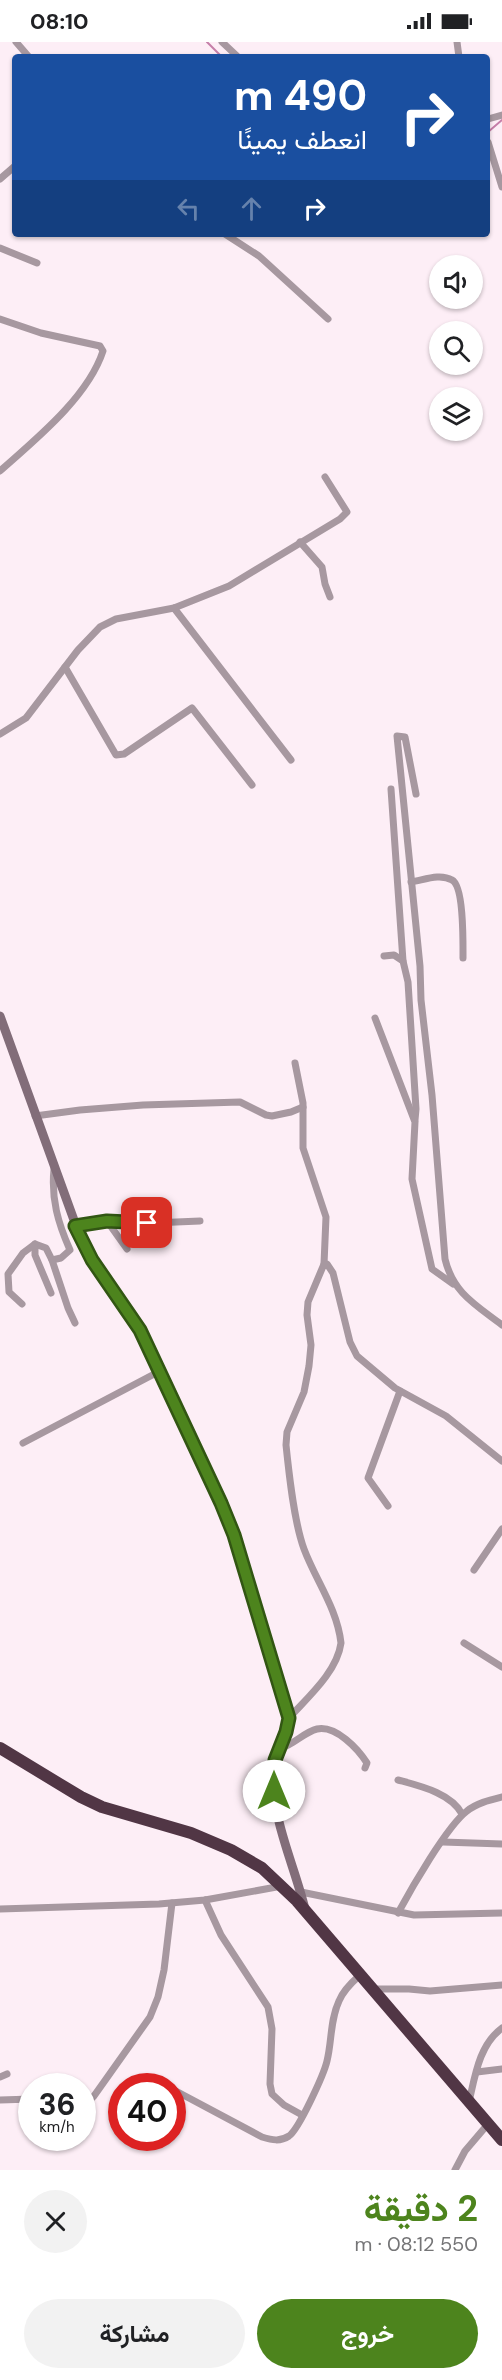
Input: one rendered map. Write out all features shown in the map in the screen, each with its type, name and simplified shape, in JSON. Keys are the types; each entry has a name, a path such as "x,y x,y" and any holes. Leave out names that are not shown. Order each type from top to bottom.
{"highway":[{"path":"0,1748 81,1797 102,1807 191,1833 231,1850 262,1869 282,1886 306,1912 502,2140"}],"street":[{"path":"16,42 26,54"},
{"path":"222,42 235,54"},
{"path":"490,150 502,188"},
{"path":"0,179 12,169"},
{"path":"230,237 257,255 328,319"},
{"path":"0,248 37,263"},
{"path":"0,319 41,333 100,346 103,351 97,370 74,401 0,471"},
{"path":"0,734 26,718 87,638 100,627 116,619 174,608 230,586 347,512 325,477"},
{"path":"300,542 322,567 330,597"},
{"path":"174,608 291,760"},
{"path":"65,666 116,755 124,754 192,708 252,785"},
{"path":"416,794 405,737 397,736 432,1095 444,1252 450,1277 455,1286"},
{"path":"391,789 416,1109 412,1179 432,1269 502,1325"},
{"path":"411,882 433,877 453,880 458,885 463,958"},
{"path":"384,956 394,955 403,961"},
{"path":"0,1016 75,1226 92,1260 140,1330 234,1535 289,1718"},
{"path":"375,1018 415,1122"},
{"path":"295,1064 303,1107 303,1148 326,1217 324,1264 307,1309 311,1345 309,1366 302,1398 287,1432 286,1445 301,1537 312,1568 329,1601 341,1643 340,1651 332,1666 289,1718 274,1767 275,1801 286,1851 306,1912"},
{"path":"35,1116 143,1105 240,1101 266,1116 291,1112 303,1107"},
{"path":"52,1260 70,1250 57,1220 52,1188 54,1169"},
{"path":"75,1226 107,1221 129,1224 200,1221"},
{"path":"107,1221 127,1249"},
{"path":"35,1244 46,1248 75,1323"},
{"path":"35,1244 35,1255 51,1293"},
{"path":"22,1304 9,1292 8,1274 23,1253 35,1244"},
{"path":"324,1264 329,1266 333,1273 355,1352 374,1372 400,1391 446,1416 502,1461"},
{"path":"23,1443 160,1371"},
{"path":"388,1506 368,1478 400,1391"},
{"path":"474,1570 502,1529"},
{"path":"464,1643 502,1667"},
{"path":"279,1749 292,1745 305,1734 318,1729 332,1730 360,1752 367,1763 365,1768"},
{"path":"398,1780 431,1790 458,1806 462,1814"},
{"path":"398,1913 462,1814 478,1804 502,1797"},
{"path":"443,1842 502,1844"},
{"path":"0,1909 172,1903 205,1900 282,1886"},
{"path":"301,1892 398,1913 429,1916 502,1913"},
{"path":"205,1900 221,1935 268,2007 272,2029 270,2084 272,2094 284,2105 302,2115"},
{"path":"96,2093 150,2017 158,1997 164,1970 172,1903"},
{"path":"186,2096 270,2140 279,2140 292,2134 317,2088 327,2061 332,2025 339,2000 359,1976"},
{"path":"371,1990 397,1988 430,1991 502,1985"},
{"path":"469,2102 484,2048 502,2028"},
{"path":"477,2072 502,2069"},
{"path":"0,2100 18,2100"},
{"path":"455,2170 465,2151 488,2124"}],"waterway":[{"path":"207,42 219,54"},
{"path":"490,130 502,120"}],"route":[{"path":"147,1223 129,1224 107,1221 75,1226 92,1260 140,1330 234,1535 289,1718 275,1760 274,1791"}]}
